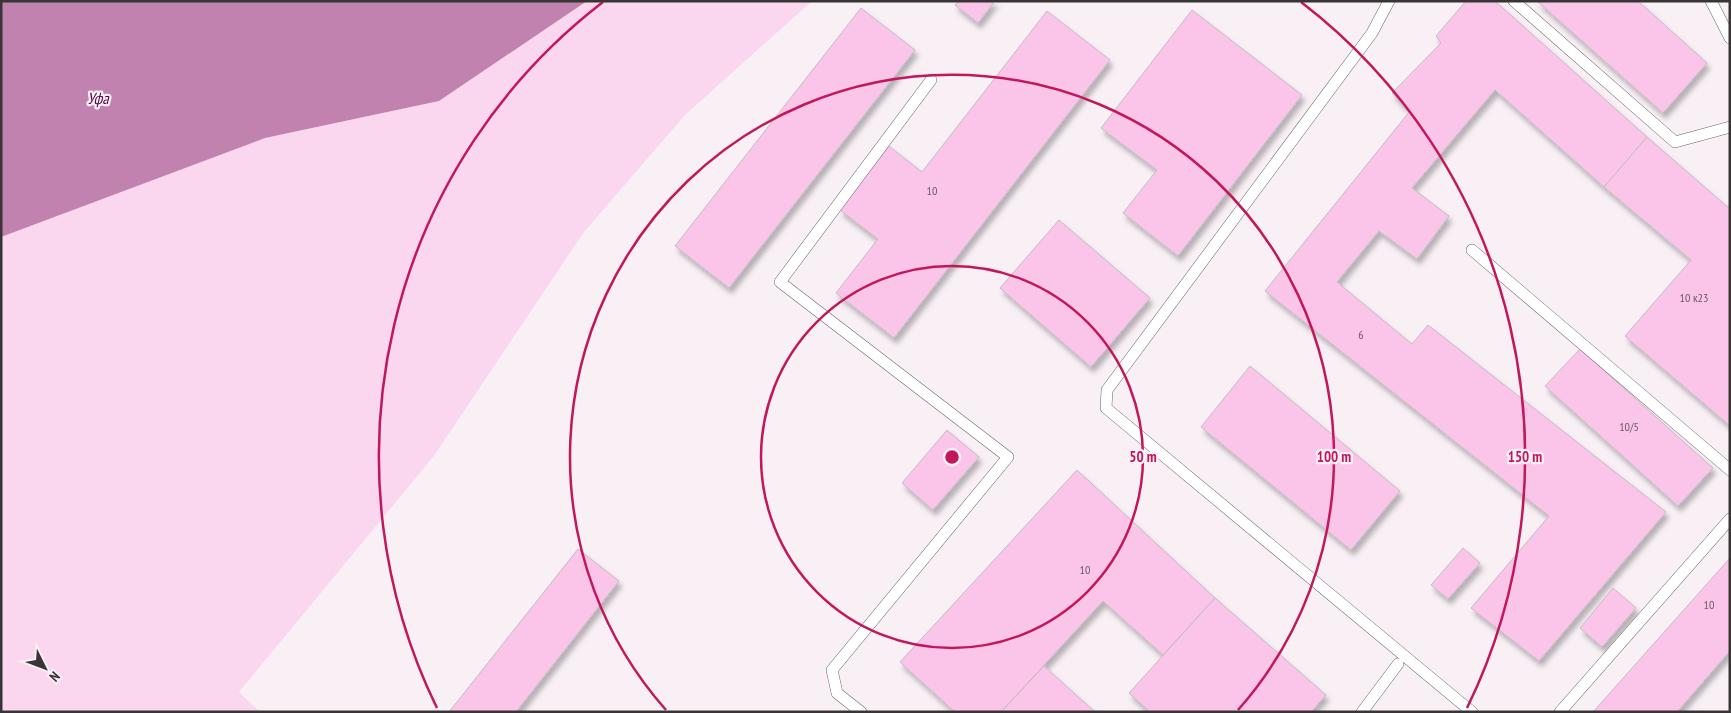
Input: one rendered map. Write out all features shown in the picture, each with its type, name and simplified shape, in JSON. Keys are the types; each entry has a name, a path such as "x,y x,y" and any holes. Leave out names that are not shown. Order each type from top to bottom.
{"lane":[{"path":"1389,1 1372,32 1107,390 1106,408 1472,712"},
{"path":"1514,1 1675,142 1730,127"},
{"path":"1711,1 1730,38"},
{"path":"861,712 837,693 832,670 1008,457 780,282 931,80"},
{"path":"1472,250 1730,470"},
{"path":"1560,712 1730,519"},
{"path":"1362,712 1398,664"}],"shaded area":[{"path":"587,1 812,1 685,115 584,232 433,457 239,692 260,712 1,712 1,237 265,138 439,101"}],"water":[{"name":"Уфа","path":"1,1 587,1 439,101 265,138 1,237"}],"building":[{"path":"958,1 995,1 978,23 955,5"},
{"path":"1466,1 1495,1 1647,137 1604,187 1495,90 1412,188 1449,216 1417,259 1379,231 1337,282 1412,344 1428,325 1666,512 1539,661 1471,608 1549,516 1265,291 1410,111 1392,93 1441,43 1436,36"},
{"path":"1537,1 1638,1 1707,63 1663,113"},
{"path":"861,8 915,50 729,288 675,246"},
{"path":"1192,10 1302,95 1178,256 1123,213 1157,170 1101,128"},
{"path":"1047,11 1110,60 894,338 836,293 878,239 840,210 889,146 922,172"},
{"path":"1647,137 1730,209 1730,426 1625,336 1691,260 1604,187"},
{"path":"1059,220 1150,298 1091,367 1000,288"},
{"path":"1580,349 1713,468 1678,506 1545,386"},
{"path":"1250,366 1400,491 1351,550 1201,427"},
{"path":"947,430 979,457 933,510 902,483"},
{"path":"1077,470 1215,598 1163,655 1103,601 1001,712 955,712 900,662"},
{"path":"1463,548 1480,563 1448,599 1431,585"},
{"path":"578,549 619,581 516,712 449,712"},
{"path":"1730,558 1730,651 1677,712 1593,712"},
{"path":"1613,588 1636,608 1602,647 1580,628"},
{"path":"1215,598 1326,695 1311,712 1150,712 1129,693"},
{"path":"1044,666 1095,712 1001,712"}]}
